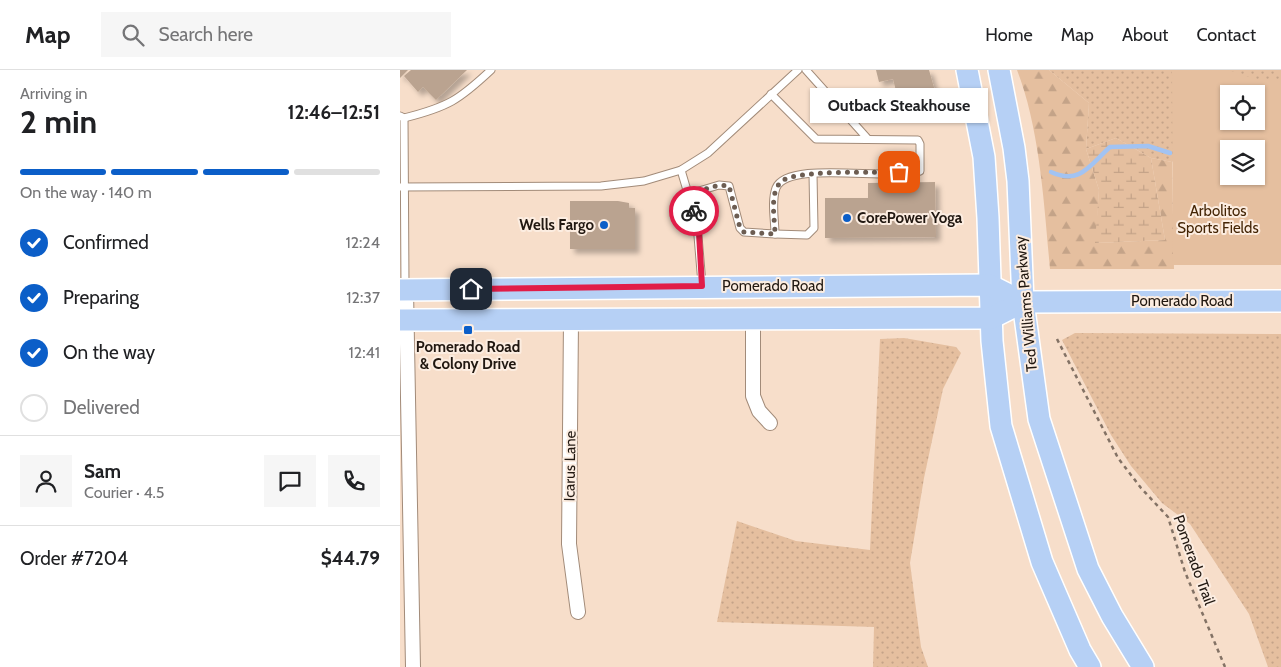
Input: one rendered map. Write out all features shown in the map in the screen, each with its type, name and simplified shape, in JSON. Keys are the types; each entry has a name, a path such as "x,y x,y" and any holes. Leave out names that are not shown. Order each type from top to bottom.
{"main road":[{"name":"Ted Williams Parkway","path":"966,70 984,157 991,318 1002,426 1042,562 1080,650 1090,667"},
{"name":"Ted Williams Parkway","path":"998,70 1014,148 1018,181 1023,302 1039,419 1088,569 1112,616 1143,667"},
{"name":"Pomerado Road","path":"403,290 989,285 1023,302"},
{"name":"Pomerado Road","path":"403,320 991,318 1023,302 1281,301"}],"street":[{"path":"403,290 413,667"},
{"path":"753,318 753,396 759,411 770,423"},
{"name":"Icarus Lane","path":"571,320 569,544 578,612"}],"lane":[{"path":"403,290 402,117 434,111 463,96 491,70"},
{"path":"402,187 602,186 644,181 681,170 708,153 798,70"},
{"path":"806,70 867,138"},
{"path":"771,94 816,139 918,140 920,144 920,171 795,175 780,182 775,196 775,234"},
{"path":"681,170 699,233 702,286"},
{"path":"689,194 719,185 729,186 740,228 744,232 807,235 812,233 814,228 813,174"}],"path":[{"name":"Pomerado Trail","path":"1056,339 1118,458 1141,488 1168,516 1185,572 1225,667"}],"green space":[{"path":"1017,70 1049,70 1089,103 1086,149 1099,190 1096,243 1165,240 1151,158 1172,162 1174,269 1050,269 1036,142 1025,93"},
{"path":"1049,70 1281,70 1281,99 1265,96 1265,85 1220,85 1220,105 1172,162 1151,158 1116,138 1086,149 1089,103"},
{"name":"Arbolitos Sports Fields","path":"1172,70 1228,70 1258,80 1281,80 1281,265 1173,265"},
{"path":"1116,138 1151,158 1165,240 1095,243 1099,190 1086,149"},
{"path":"1075,333 1281,334 1281,667 1268,667 1249,614 1190,524 1162,503 1131,466 1111,435 1062,340"},
{"path":"904,338 956,347 961,353 943,389 924,478 910,563 921,647 928,667 873,667 874,627 717,622 737,521 796,541 870,550 880,339"}],"building":[{"path":"400,70 408,70 400,78"},
{"path":"411,70 467,70 436,100 423,87 418,92 404,76"},
{"path":"876,70 929,70 935,91 917,96 916,90 897,95 893,79 879,82"},
{"path":"935,182 936,237 825,238 825,198 868,198 868,183"},
{"path":"570,201 618,201 629,203 629,208 635,208 635,249 570,249"}],"waterway":[{"path":"1051,172 1061,175 1077,175 1090,167 1110,147 1148,146 1170,153"}],"way so far":[{"path":"694,211 689,194 719,185 729,186 740,228 748,234 775,234 774,205 776,189 780,182 787,178 795,175 813,174 899,172"}],"place":[{"name":"Outback Steakhouse","path":"899,172"},
{"name":"CorePower Yoga","path":"847,218"},
{"name":"Wells Fargo","path":"604,225"},
{"name":"Pomerado Road & Colony Drive","path":"468,330"}],"route":[{"path":"471,289 702,286 699,233 694,211"}]}
